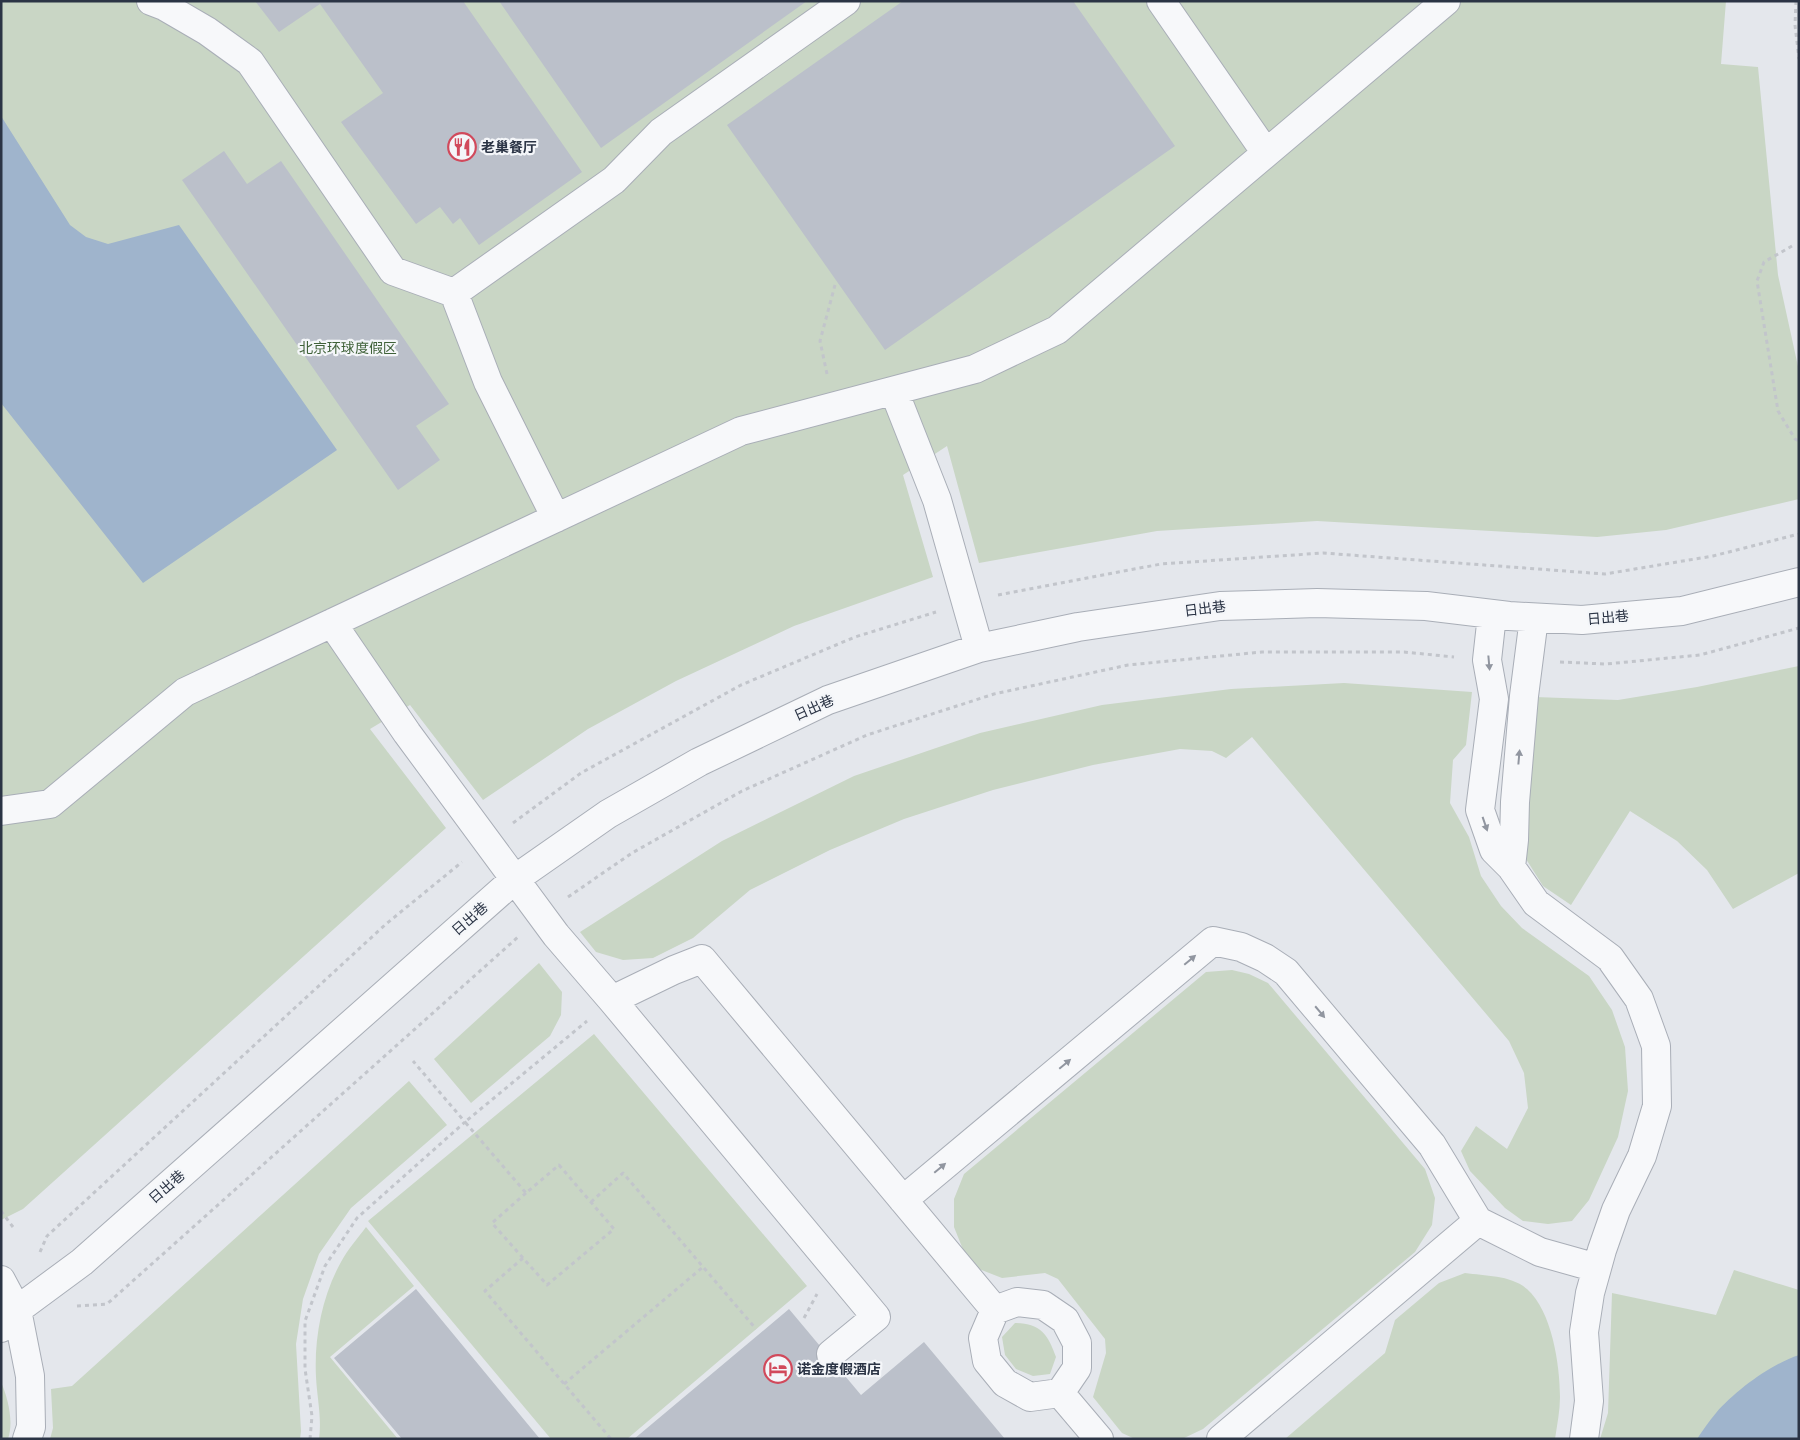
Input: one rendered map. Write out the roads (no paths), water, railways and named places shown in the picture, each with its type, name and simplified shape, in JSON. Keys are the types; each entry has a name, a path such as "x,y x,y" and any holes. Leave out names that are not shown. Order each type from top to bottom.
{"street":[{"path":"151,1 164,6 208,31 250,62 393,271 454,293 488,382 556,518"},
{"path":"454,293 614,180 661,132 846,1"},
{"path":"1161,1 1266,153"},
{"path":"1,811 50,804 185,692 741,431 975,369 1057,330 1446,1"},
{"path":"894,391 937,500 979,648"},
{"name":"日出巷","path":"6,1315 82,1262 515,879 608,814 700,762 828,700 979,648 1078,627 1220,606 1317,603 1426,606 1492,615 1582,620 1682,611 1799,582"},
{"path":"1492,615 1487,660 1494,699 1480,810 1494,850 1511,867 1536,903 1610,958 1639,999 1656,1046 1657,1106 1642,1156 1616,1210 1590,1293 1584,1332 1589,1401 1584,1439"},
{"path":"1511,867 1514,840 1514,802 1524,696 1530,661 1534,618"},
{"path":"332,623 407,733 556,936 612,1000 876,1317 831,1354"},
{"path":"903,1200 1213,941 1242,947 1265,958 1286,972 1432,1145 1478,1221 1540,1252 1597,1268"},
{"path":"612,1000 674,970 702,960 995,1310"},
{"path":"1221,1439 1478,1221"},
{"path":"1,1280 6,1315 30,1376 32,1426 27,1439"},
{"path":"1017,1302 1043,1305 1065,1320 1077,1343 1078,1368 1060,1394 1030,1397 1005,1383 987,1362 983,1338 995,1310 1017,1302"},
{"path":"1060,1394 1099,1439"}],"water":[{"path":"1,116 70,225 86,237 108,244 179,225 337,450 143,583 1,403"},
{"path":"1799,1355 1799,1439 1697,1439 1708,1422 1743,1387 1777,1365"}],"place":[{"name":"老巢餐厅","path":"462,147"},
{"name":"诺金度假酒店","path":"778,1369"}],"park label":[{"name":"北京环球度假区","path":"348,348"}]}
